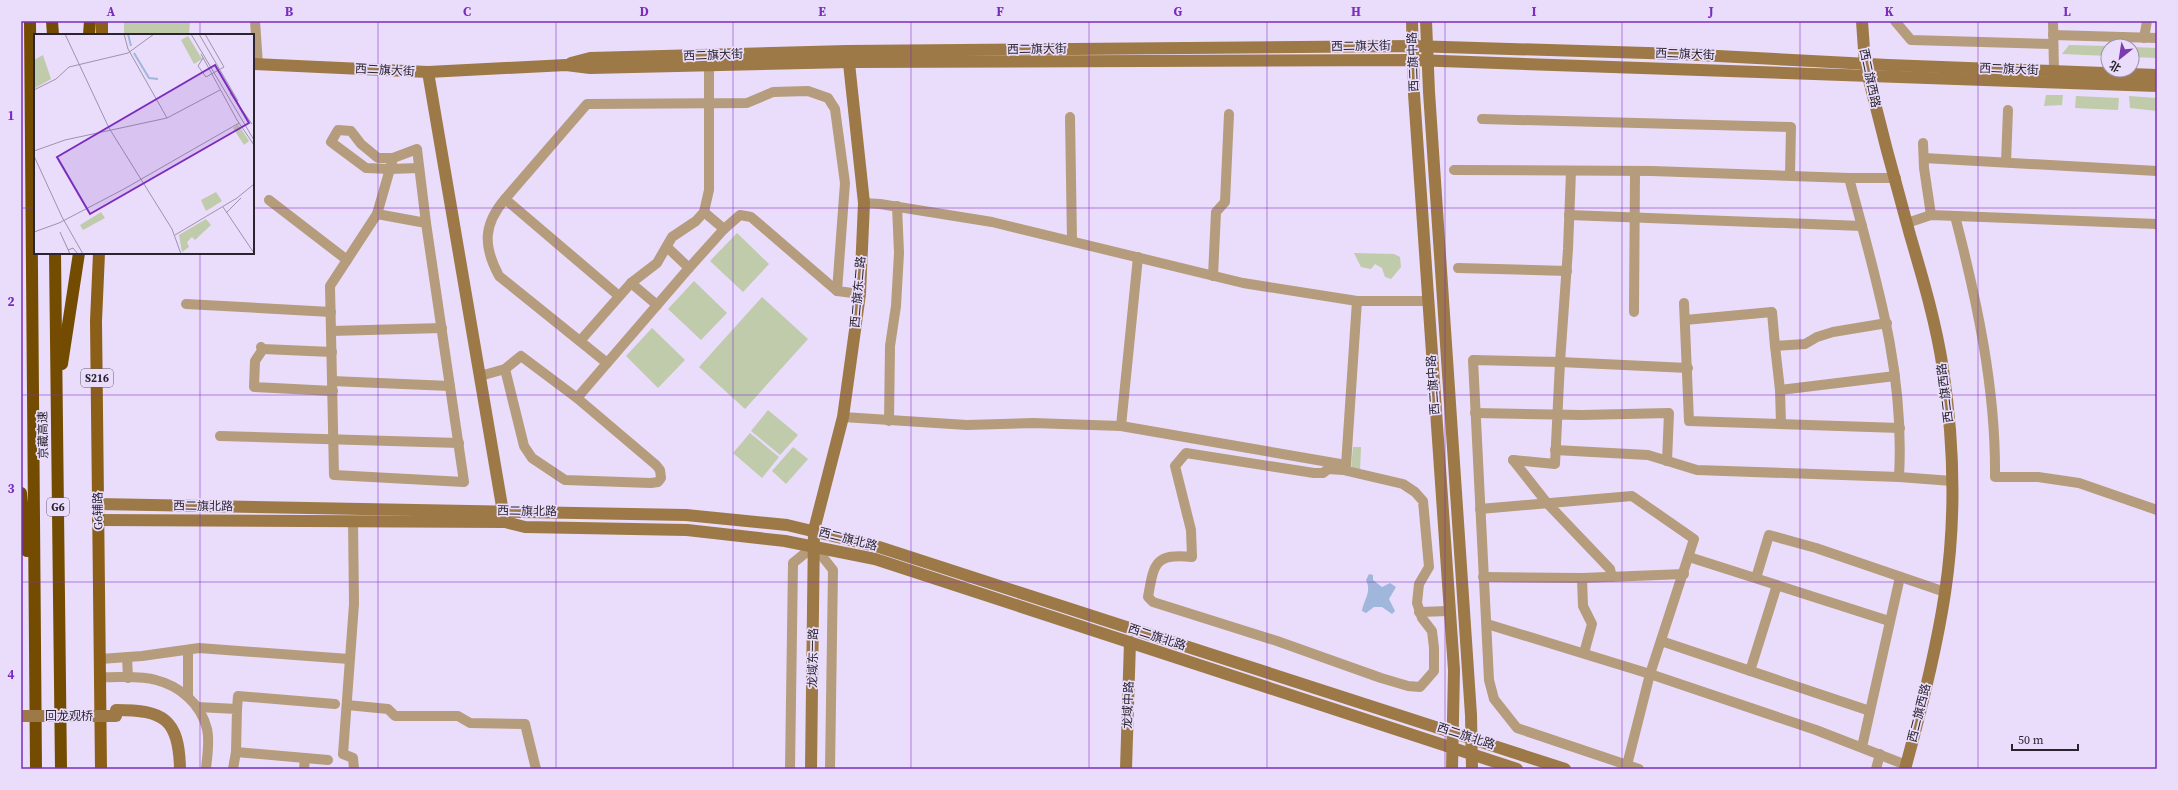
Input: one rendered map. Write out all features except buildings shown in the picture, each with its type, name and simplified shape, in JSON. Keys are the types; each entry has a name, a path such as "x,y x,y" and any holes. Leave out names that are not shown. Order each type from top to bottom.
{"highway":[{"name":"京藏高速","path":"30,21 36,769"},
{"path":"52,21 53,34"},
{"path":"89,34 90,21"},
{"name":"京藏高速","path":"55,254 61,769"},
{"path":"57,397 79,254"},
{"path":"21,492 35,617"}],"main road":[{"path":"102,21 102,34"},
{"name":"西二旗中路","path":"1412,21 1412,46 1428,301 1454,670 1452,769"},
{"name":"西二旗中路","path":"1426,21 1471,715 1472,769"},
{"name":"西二旗西路","path":"1862,21 1865,64 1932,312 1943,368 1948,409 1952,481 1950,546 1946,592 1935,653 1906,767"},
{"name":"西二旗大街","path":"255,64 428,72 566,65 590,68 710,65 848,57 1427,46 1680,54 1865,64 2157,75"},
{"name":"西二旗大街","path":"566,65 590,58 848,57 1428,60 2157,86"},
{"name":"西二旗东二路","path":"814,530 843,417 860,294 864,203 848,57"},
{"path":"428,72 504,516"},
{"name":"G6辅路","path":"99,254 96,321 101,769"},
{"name":"西二旗北路","path":"98,504 504,516 525,527 687,530 814,546 875,559 1516,769"},
{"name":"西二旗北路","path":"98,520 353,521 504,516 686,515 746,520 814,530 879,547 1565,769"},
{"name":"龙域东一路","path":"811,769 814,530"},
{"name":"龙域中路","path":"1126,769 1130,642"},
{"name":"回龙观桥","path":"21,710 116,713"},
{"path":"116,713 146,711 166,720 175,731 179,742 180,769"},
{"path":"116,713 142,717 161,727 172,742 174,769"},
{"name":"回龙观桥","path":"21,716 116,713"}],"street":[{"path":"255,21 255,64"},
{"path":"1895,21 1911,40 2157,38"},
{"path":"2053,21 2054,70"},
{"path":"2144,38 2148,21"},
{"path":"580,341 631,283 655,266 675,234 699,219 704,212 709,190 710,65"},
{"path":"608,363 499,276 493,264 487,239 495,211 588,104 747,103 774,92 808,92 823,95 833,103 835,109 845,183 837,291"},
{"path":"2006,162 2008,110"},
{"path":"1213,276 1216,212 1225,202 1229,114"},
{"path":"1070,117 1072,241"},
{"path":"1482,119 1791,127 1790,175"},
{"path":"393,158 390,169 377,214 330,286 334,475 464,482 426,223 417,149 393,158 378,158 361,144 351,131 338,130 331,142 366,168 390,169 419,168"},
{"path":"1923,143 1924,174 1931,215"},
{"path":"1924,158 2157,171"},
{"path":"1454,170 1635,171 1849,178 1896,178"},
{"path":"1571,171 1567,271 1560,362 1555,464 1513,460 1547,503 1610,569 1612,577"},
{"path":"1634,312 1635,171"},
{"path":"1849,178 1878,280 1887,323 1895,376 1900,428 1899,477"},
{"path":"505,199 619,296"},
{"path":"269,200 347,260"},
{"path":"864,203 897,206 992,222 1244,284 1357,301 1428,301"},
{"path":"889,421 890,346 896,306 899,253 897,206"},
{"path":"704,212 724,229"},
{"path":"377,214 426,223"},
{"path":"1569,215 1862,226"},
{"path":"1907,222 1931,215 2157,224"},
{"path":"577,398 656,305 724,229 738,216 748,216 837,291 860,294"},
{"path":"1955,216 1972,284 1983,340 1993,429 1995,477 2038,477 2079,483 2157,510"},
{"path":"667,247 689,268"},
{"path":"1122,426 1138,257"},
{"path":"1458,268 1567,271"},
{"path":"631,283 656,305"},
{"path":"843,417 967,425 1040,423 1122,426 1346,466 1357,301"},
{"path":"1684,303 1688,368 1689,421 1900,428"},
{"path":"186,304 331,312"},
{"path":"1685,320 1772,312 1780,390 1781,424"},
{"path":"1775,346 1805,344 1817,337 1833,332 1887,323"},
{"path":"331,331 442,328"},
{"path":"332,352 262,348 255,361 254,386 450,386"},
{"path":"480,376 505,369 521,356 577,398 656,465 660,470 661,478 658,482 651,483 565,480 537,462 532,458 524,446 505,369"},
{"path":"1639,769 1517,728 1492,694 1483,577 1473,360 1560,362 1688,368"},
{"path":"1780,390 1895,376"},
{"path":"1475,413 1669,413 1667,461"},
{"path":"220,436 459,443"},
{"path":"1555,450 1648,455 1696,470 1899,477 1952,481"},
{"path":"1186,453 1314,473 1323,473 1328,469 1343,470 1403,484 1422,501 1429,567 1419,584 1417,595 1419,612 1432,631 1434,648 1434,671 1420,687 1408,686 1374,676 1277,641 1152,602 1148,597 1152,574 1159,561 1165,557 1192,557 1191,530 1175,466 1186,453"},
{"path":"1480,509 1632,496 1694,540 1650,674 1627,765"},
{"path":"353,521 354,604 348,659 347,706 343,754 352,758 354,769"},
{"path":"1756,578 1770,535 1816,548 1946,592"},
{"path":"790,769 793,564 814,546 833,570 830,769"},
{"path":"1689,557 1889,621"},
{"path":"1483,577 1582,578 1684,574"},
{"path":"1862,747 1900,577"},
{"path":"1582,578 1584,606 1592,624 1584,653"},
{"path":"1750,671 1777,585"},
{"path":"1419,612 1449,611"},
{"path":"1487,624 1650,674 1862,747 1906,767"},
{"path":"1661,641 1870,711"},
{"path":"100,659 199,648 348,659"},
{"path":"188,650 188,697"},
{"path":"127,657 128,678"},
{"path":"100,677 154,679 178,690 188,697 203,717 207,730 206,769"},
{"path":"233,769 236,752 238,696 335,704"},
{"path":"347,706 388,709 395,716 458,716 470,723 526,724 536,769"},
{"path":"197,707 237,709"},
{"path":"236,752 328,760"},
{"path":"1876,769 1880,754"},
{"path":"304,769 305,758"}],"green space":[{"path":"124,21 190,21 189,34 124,34"},
{"path":"2069,45 2100,46 2100,56 2062,54"},
{"path":"2140,47 2157,48 2157,58 2140,57"},
{"path":"2046,95 2063,95 2062,105 2044,106"},
{"path":"2076,96 2119,98 2118,110 2075,108"},
{"path":"2129,96 2157,98 2157,111 2130,108"},
{"path":"737,233 769,264 743,292 710,261"},
{"path":"1354,253 1394,254 1400,257 1401,267 1391,279 1385,277 1382,268 1375,264 1371,269 1361,267"},
{"path":"694,281 727,313 701,340 668,309"},
{"path":"762,297 808,339 745,409 699,367"},
{"path":"652,328 685,360 658,388 626,356"},
{"path":"768,410 798,435 780,455 751,431"},
{"path":"750,433 779,457 762,478 733,453"},
{"path":"793,447 808,459 786,484 772,471"},
{"path":"1353,447 1361,447 1360,472 1351,470"}],"water":[{"path":"1369,574 1373,575 1373,580 1382,587 1390,583 1396,587 1389,599 1395,611 1392,614 1382,607 1374,607 1366,613 1362,611 1368,592 1368,584 1366,580"}]}
